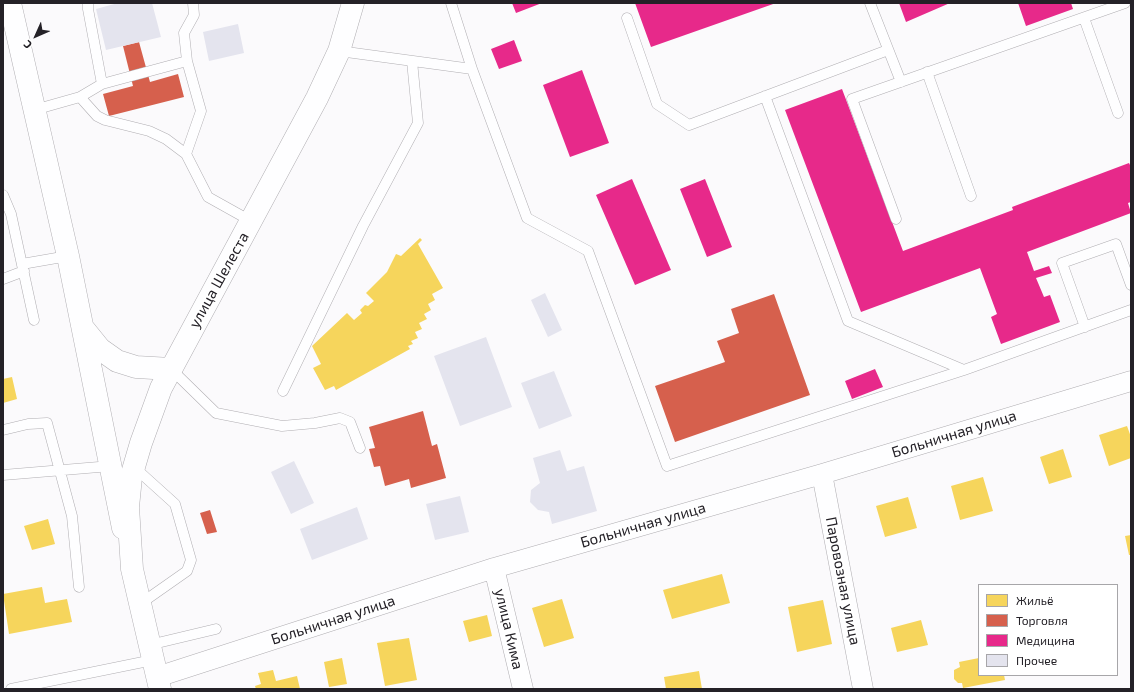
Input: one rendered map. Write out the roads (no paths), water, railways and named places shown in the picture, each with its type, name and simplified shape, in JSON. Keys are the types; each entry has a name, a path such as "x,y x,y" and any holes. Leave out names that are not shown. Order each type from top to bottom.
{"main road":[{"name":"улица Шелеста","path":"10,3 68,256 132,569 155,668"},
{"name":"улица Шелеста","path":"132,569 128,507 134,467 161,388 317,98 339,52 353,3"},
{"path":"83,327 100,349 116,361 136,367 171,369"}],"street":[{"name":"Больничная улица","path":"155,668 494,568 822,474 1131,381"},
{"name":"Паровозная улица","path":"822,474 863,689"},
{"name":"улица Кима","path":"494,568 523,689"}],"lane":[{"path":"88,3 102,84"},
{"path":"186,154 201,111 187,61 184,33 194,15 193,3"},
{"path":"451,3 472,69 527,218 588,250 667,466 964,370 1131,310"},
{"path":"870,3 901,82"},
{"path":"896,219 852,99 1125,3"},
{"path":"628,18 657,104 690,125 888,50"},
{"path":"1084,18 1118,113"},
{"path":"339,52 472,69"},
{"path":"34,110 80,97 102,84 187,61"},
{"path":"283,391 363,226 418,123 412,61"},
{"path":"927,72 972,196"},
{"path":"765,96 848,321 964,370"},
{"path":"80,97 97,116 105,120 149,131 166,139 186,154 208,197 251,221"},
{"path":"3,195 11,214 34,320"},
{"path":"1085,327 1062,264 1116,244 1131,285"},
{"path":"3,279 23,268 68,256"},
{"path":"171,369 216,413 282,426 315,423 340,418 350,422 360,448"},
{"path":"3,430 28,424 47,423 58,469 72,516 79,588"},
{"path":"3,475 58,469 111,466"},
{"path":"134,467 175,504 191,560 187,571 140,604"},
{"path":"11,689 155,668 216,629"}]}
